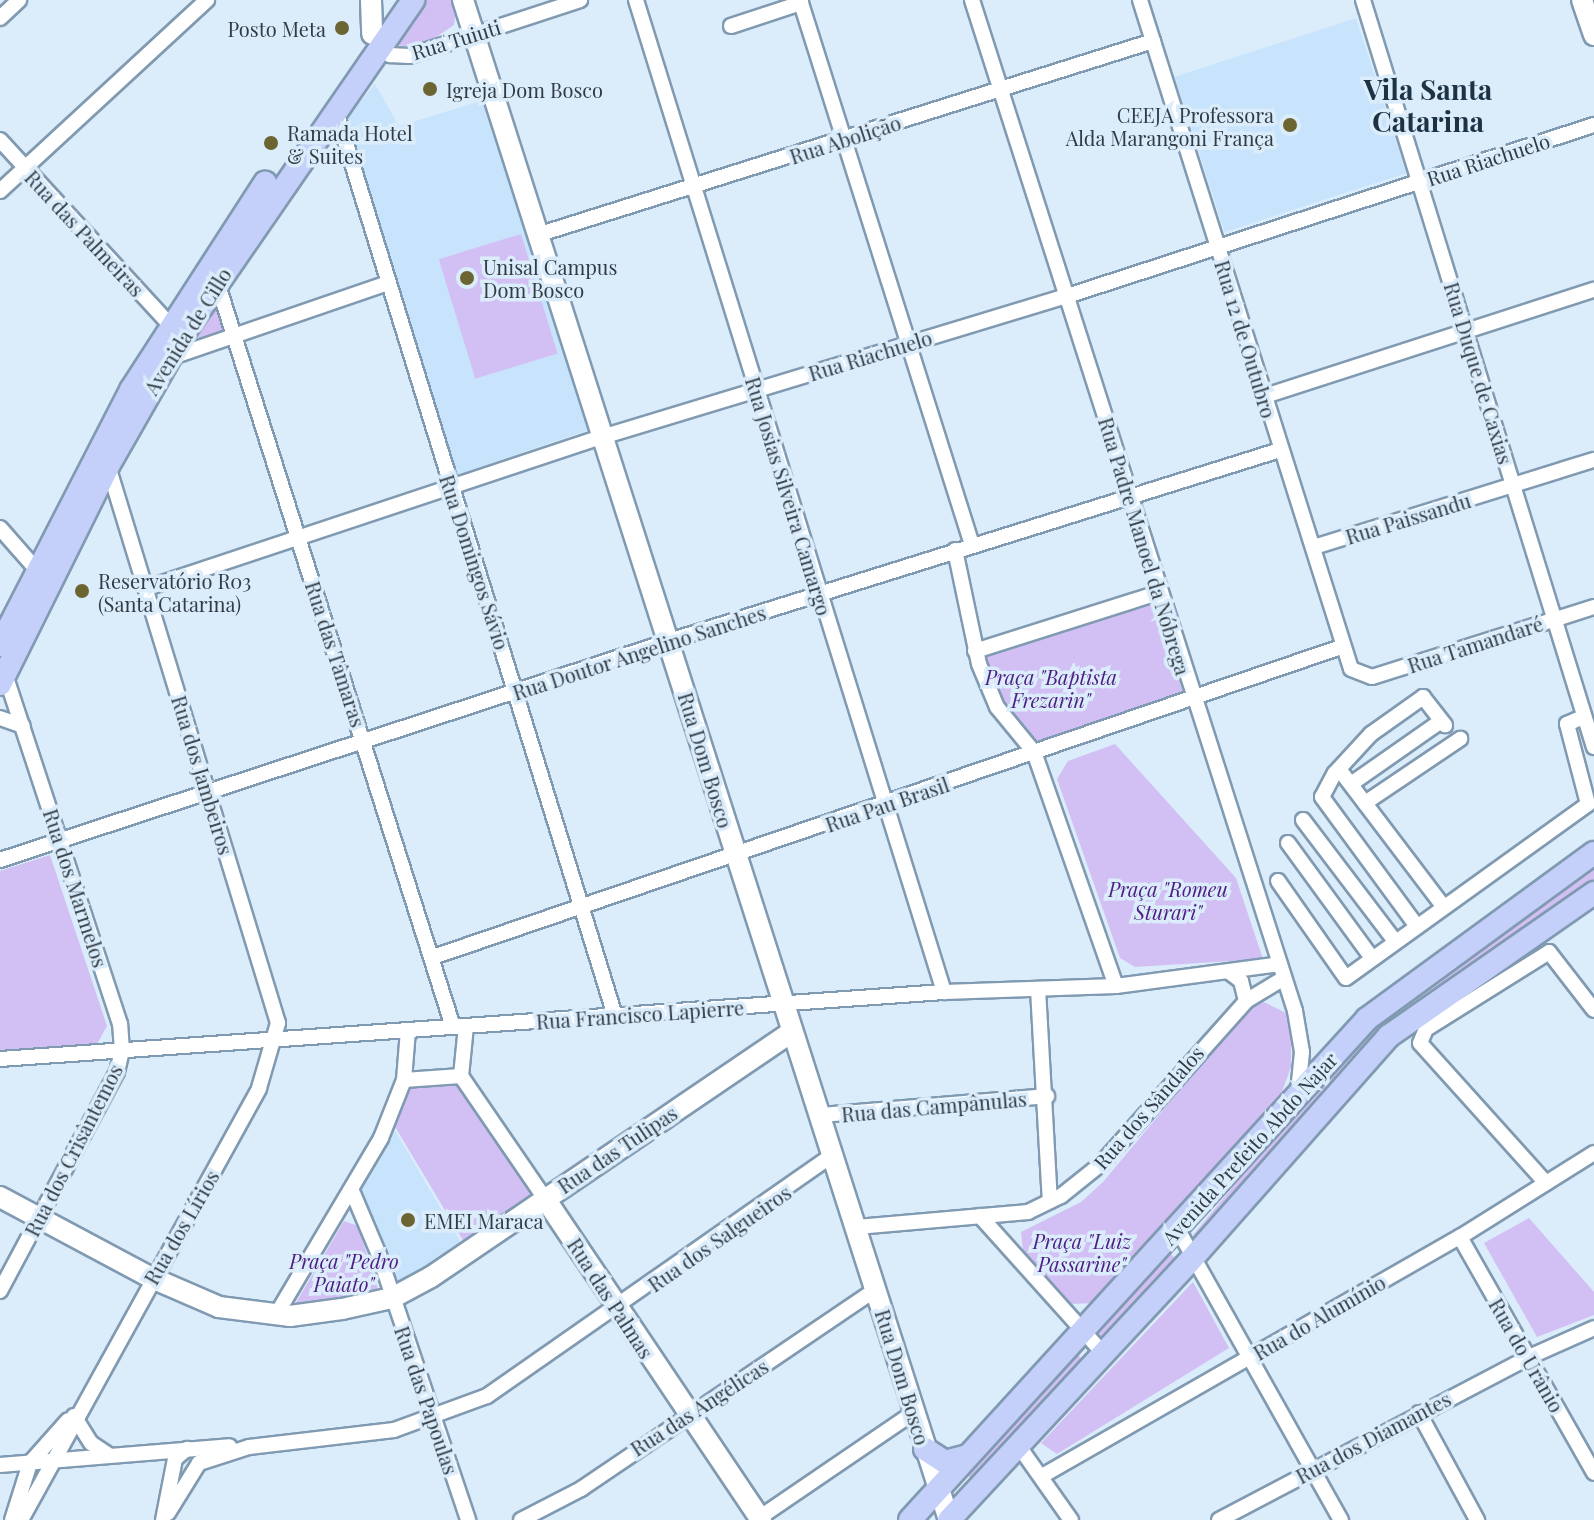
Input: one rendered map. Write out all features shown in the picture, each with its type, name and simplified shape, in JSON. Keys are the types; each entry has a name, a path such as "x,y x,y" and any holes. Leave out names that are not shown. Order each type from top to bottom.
{"main road":[{"path":"371,0 375,40"},
{"name":"Avenida de Cillo","path":"3,679 108,466 169,358 335,108 396,0"},
{"name":"Avenida de Cillo","path":"0,645 37,570 170,325 375,40 413,0"},
{"name":"Rua Dom Bosco","path":"463,0 949,1520"},
{"path":"1582,0 1594,35"},
{"name":"Avenida Prefeito Abdo Najar","path":"910,1520 1297,1094 1391,998 1594,853"},
{"name":"Avenida Prefeito Abdo Najar","path":"949,1520 1194,1257 1389,1036 1594,893"},
{"name":"Rua das Tulipas","path":"0,1197 152,1278 219,1307 276,1315 392,1298 792,1032"},
{"name":"Rua das Palmas","path":"544,1197 759,1519"},
{"path":"925,1449 945,1462 967,1456"}],"street":[{"path":"0,18 19,0"},
{"path":"0,191 207,0"},
{"name":"Rua Tuiuti","path":"375,40 390,55 409,56 580,0"},
{"name":"Rua Josias Silveira Camargo","path":"636,0 944,992"},
{"name":"Rua Padre Manoel da Nóbrega","path":"972,0 1158,593 1295,1011 1302,1052 1297,1094"},
{"name":"Rua 12 de Outubro","path":"1140,0 1262,397 1314,547 1341,647 1357,673"},
{"name":"Rua Duque de Caxias","path":"1363,0 1592,738"},
{"path":"731,26 801,2 912,342 972,545"},
{"name":"Rua Abolição","path":"537,235 1153,41"},
{"name":"Rua Domingos Sávio","path":"335,108 615,1016"},
{"name":"Rua Riachuelo","path":"147,588 602,437 1067,296 1594,125"},
{"name":"Rua das Palmeiras","path":"0,140 170,325"},
{"name":"Rua das Tâmaras","path":"217,282 433,957 459,1027"},
{"path":"169,358 388,283"},
{"path":"1262,397 1594,290"},
{"name":"Rua Doutor Angelino Sanches","path":"0,860 206,790 669,641 1129,494 1280,450"},
{"name":"Rua Paissandu","path":"1314,547 1594,460"},
{"name":"Rua dos Jambeiros","path":"108,466 278,1015 276,1040"},
{"path":"87,508 114,503 123,511"},
{"path":"3,537 37,570"},
{"path":"955,550 975,651 997,707 1034,752 1116,986"},
{"path":"975,651 1158,593"},
{"name":"Rua Tamandaré","path":"1357,673 1372,677 1594,607"},
{"name":"Rua Pau Brasil","path":"433,957 736,857 1341,647"},
{"name":"Rua dos Marmelos","path":"3,679 23,726 120,1024 122,1051"},
{"path":"1351,784 1443,723 1423,697 1371,734 1339,769 1322,797 1416,925"},
{"path":"1278,881 1346,978 1588,804 1567,724 1583,717"},
{"path":"0,718 23,726"},
{"path":"1365,803 1460,739"},
{"path":"1339,769 1443,906"},
{"path":"1303,820 1395,941"},
{"path":"1288,843 1372,958"},
{"path":"1546,1183 1420,1043 1426,1029 1549,952 1594,1010"},
{"name":"Rua Francisco Lapierre","path":"0,1059 944,992 1116,986 1229,972 1282,971"},
{"name":"Rua dos Sândalos","path":"857,1227 1028,1212 1050,1201 1101,1164 1250,998 1282,971"},
{"path":"1229,972 1241,981 1250,998 1279,997 1295,1011"},
{"path":"1038,989 1047,1096 1050,1201"},
{"path":"404,1080 461,1076 459,1027"},
{"path":"276,1315 352,1191 404,1080 408,1030"},
{"name":"Rua dos Lírios","path":"21,1520 55,1460 76,1414 259,1088 276,1040"},
{"name":"Rua dos Crisântemos","path":"0,1291 117,1072 122,1051"},
{"name":"Rua das Palmas","path":"461,1076 544,1197"},
{"name":"Rua das Campânulas","path":"822,1115 1047,1096"},
{"name":"Rua do Alumínio","path":"1042,1476 1460,1237 1594,1153"},
{"name":"Rua dos Salgueiros","path":"0,1465 187,1448 249,1447 394,1430 434,1417 487,1396 618,1309 834,1154"},
{"name":"Rua das Papoulas","path":"352,1191 468,1520"},
{"path":"980,1216 1083,1327 1104,1354"},
{"path":"1177,1228 1341,1520"},
{"name":"Rua do Urânio","path":"1460,1237 1594,1473"},
{"name":"Rua das Angélicas","path":"521,1520 581,1489 875,1290"},
{"name":"Rua dos Diamantes","path":"1219,1520 1419,1413 1594,1328"},
{"path":"759,1519 913,1413"},
{"path":"1419,1413 1477,1520"},
{"path":"76,1414 91,1443 110,1456"},
{"name":"Rua dos Lírios","path":"12,1520 30,1463 76,1414"},
{"path":"1018,1445 1071,1520"},
{"name":"Rua dos Salgueiros","path":"199,1463 249,1447"},
{"path":"187,1448 199,1463 164,1520 175,1459 187,1448"}],"shaded area":[{"name":"CEEJA Professora Alda Marangoni França","path":"1356,18 1406,173 1225,232 1174,77"},
{"name":"Unisal Campus Dom Bosco","path":"375,84 399,126 484,100 588,430 454,476 346,119"},
{"name":"EMEI Maraca","path":"391,1124 464,1248 394,1289 358,1192"}],"green space":[{"path":"420,0 457,0 454,25 420,48 389,44"},
{"path":"521,234 558,354 475,379 439,259"},
{"path":"213,296 229,329 182,345"},
{"name":"Praça \"Baptista Frezarin\"","path":"1154,601 1187,693 1035,745 1001,705 983,658"},
{"name":"Praça \"Romeu Sturari\"","path":"1115,744 1236,878 1263,959 1135,967 1120,958 1057,779 1068,761"},
{"path":"50,855 107,1026 97,1044 0,1050 0,871"},
{"path":"1594,865 1594,881 1397,1021 1198,1238 1193,1235 1300,1106 1386,1014"},
{"name":"Praça \"Luiz Passarine\"","path":"1264,1002 1286,1013 1291,1036 1291,1067 1279,1100 1095,1303 1071,1304 1023,1251 1021,1232 1081,1202 1103,1182 1249,1007"},
{"path":"461,1076 544,1197 467,1247 391,1120 407,1088"},
{"path":"1529,1218 1594,1292 1594,1315 1537,1337 1484,1243"},
{"name":"Praça \"Pedro Paiato\"","path":"344,1221 358,1226 378,1289 373,1295 294,1306"},
{"path":"1169,1253 1177,1259 1106,1338 1100,1338 1098,1329"},
{"path":"1193,1282 1229,1348 1057,1454 1041,1443"},
{"path":"1078,1353 1081,1359 1046,1406 975,1485 968,1475"}],"place":[{"name":"Posto Meta","path":"342,28"},
{"name":"Igreja Dom Bosco","path":"430,89"},
{"name":"CEEJA Professora Alda Marangoni França","path":"1290,125"},
{"name":"Ramada Hotel & Suites","path":"271,143"},
{"name":"Unisal Campus Dom Bosco","path":"467,278"},
{"name":"Reservatório R03 (Santa Catarina)","path":"82,591"},
{"name":"EMEI Maraca","path":"408,1220"}],"district":[{"name":"Vila Santa Catarina","path":"1428,105"}]}
